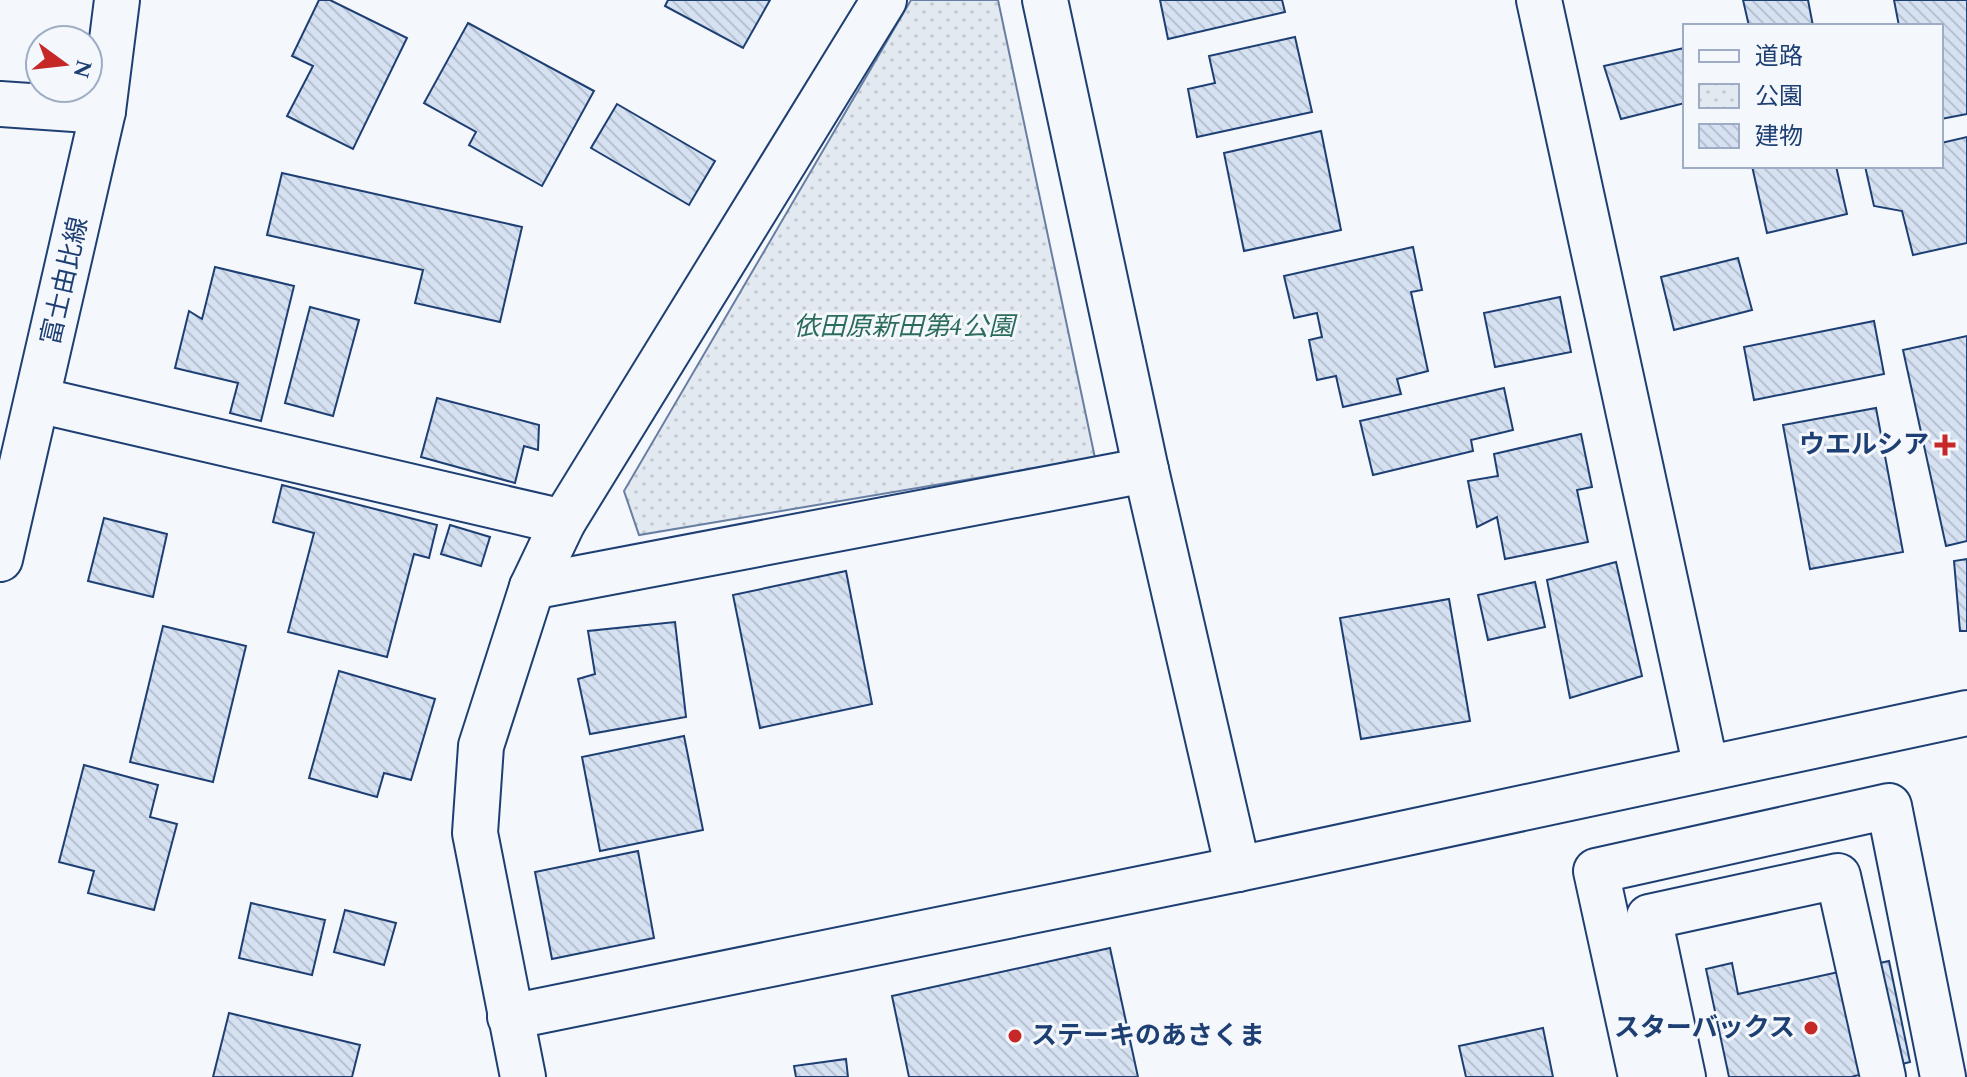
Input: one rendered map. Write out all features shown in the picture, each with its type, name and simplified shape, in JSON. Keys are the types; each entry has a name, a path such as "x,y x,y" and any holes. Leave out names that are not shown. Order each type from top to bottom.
{"street":[{"path":"523,1077 475,833 481,746 532,587 563,522 884,0"},
{"path":"1045,0 1146,470 1238,869"},
{"path":"1539,0 1706,768"},
{"name":"富士由比線","path":"0,559 103,111 123,4"},
{"path":"0,104 103,111"},
{"path":"38,400 563,522"},
{"path":"532,587 1146,470"},
{"path":"510,1017 1238,869 1967,713"},
{"path":"1641,1077 1596,871 1889,806 1943,1077"},
{"path":"1683,1077 1649,917 1838,876 1883,1077"}],"green space":[{"name":"依田原新田第4公園","path":"911,0 998,0 1095,458 639,535 624,491"}],"building":[{"path":"319,0 330,0 407,38 353,149 287,116 313,66 292,56"},
{"path":"668,0 770,0 743,48 665,6"},
{"path":"1160,0 1282,0 1285,12 1168,39"},
{"path":"1743,0 1808,0 1813,24 1749,24"},
{"path":"1894,0 1967,0 1967,114 1943,119 1943,24 1899,24"},
{"path":"468,23 594,91 542,186 469,145 476,132 424,103"},
{"path":"1295,37 1312,112 1197,137 1188,89 1215,83 1209,56"},
{"path":"1683,48 1683,104 1621,119 1604,66"},
{"path":"617,104 715,161 689,205 591,148"},
{"path":"1321,131 1341,230 1244,251 1224,153"},
{"path":"1967,137 1967,243 1913,255 1902,211 1874,206 1865,168 1943,168 1943,143"},
{"path":"1752,168 1836,168 1847,214 1767,233"},
{"path":"282,173 522,227 500,322 415,303 423,270 267,235"},
{"path":"1413,247 1422,290 1411,292 1428,371 1397,379 1401,394 1343,407 1336,376 1317,380 1309,340 1322,337 1317,313 1294,318 1284,276"},
{"path":"1738,258 1752,310 1674,330 1661,277"},
{"path":"215,267 294,286 261,421 230,413 238,383 175,368 189,311 202,319"},
{"path":"1560,297 1571,352 1495,367 1484,313"},
{"path":"310,307 359,320 333,416 285,403"},
{"path":"1874,321 1884,374 1754,400 1744,347"},
{"name":"ウエルシア","path":"1967,336 1967,541 1946,546 1903,350"},
{"path":"1504,388 1513,430 1471,440 1473,451 1373,475 1360,421"},
{"path":"437,398 539,425 538,450 524,446 515,483 421,457"},
{"path":"1876,408 1903,552 1810,569 1783,425"},
{"path":"1581,434 1592,487 1577,490 1588,542 1505,559 1497,517 1477,527 1468,481 1498,476 1494,454"},
{"path":"282,485 437,525 429,558 414,554 387,657 288,632 314,533 273,522"},
{"path":"104,518 167,534 153,597 88,581"},
{"path":"450,525 490,537 481,566 441,554"},
{"path":"1967,559 1967,631 1960,631 1954,561"},
{"path":"1616,562 1642,676 1570,698 1547,580"},
{"path":"846,571 872,704 760,728 733,595"},
{"path":"1535,582 1545,627 1488,640 1478,595"},
{"path":"1449,599 1470,721 1361,739 1340,618"},
{"path":"675,622 686,717 590,734 578,679 595,674 588,631"},
{"path":"163,626 246,646 213,782 130,762"},
{"path":"339,671 435,699 411,780 384,773 377,797 309,778"},
{"path":"684,736 703,830 600,851 582,757"},
{"path":"84,765 158,785 150,817 177,824 154,910 88,893 94,871 59,862"},
{"path":"638,851 654,938 552,959 535,872"},
{"path":"251,903 325,920 312,975 239,958"},
{"path":"345,910 396,923 384,965 334,952"},
{"name":"ステーキのあさくま","path":"1110,948 1138,1077 909,1077 892,996"},
{"name":"スターバックス","path":"1889,961 1910,1062 1851,1077 1729,1077 1706,969 1732,963 1738,994"},
{"path":"229,1013 360,1045 352,1077 213,1077"},
{"path":"1543,1028 1553,1077 1466,1077 1459,1046"},
{"path":"846,1059 848,1077 796,1077 794,1066"}],"place":[{"name":"ウエルシア","path":"1945,445"},
{"name":"スターバックス","path":"1811,1028"},
{"name":"ステーキのあさくま","path":"1015,1036"}]}
